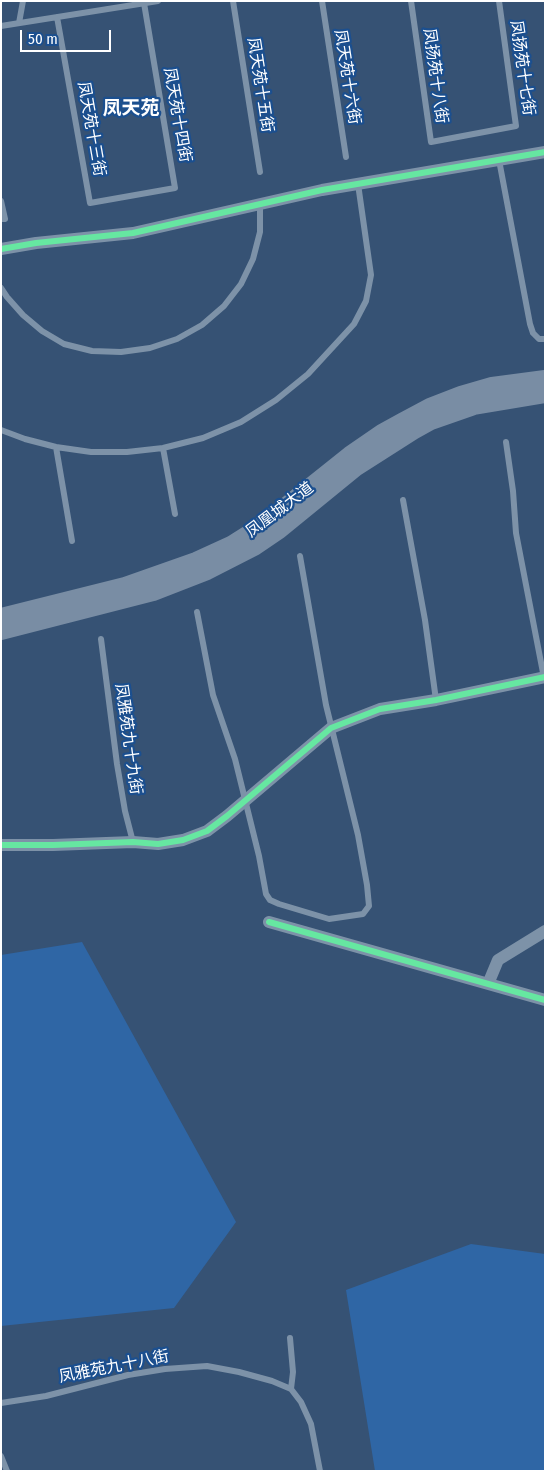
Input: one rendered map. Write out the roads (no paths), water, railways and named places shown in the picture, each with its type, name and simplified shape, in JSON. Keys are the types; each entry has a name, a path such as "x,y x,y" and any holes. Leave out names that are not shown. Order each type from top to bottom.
{"main road":[{"name":"凤凰城大道","path":"1,617 125,586 196,561 231,545 261,526 350,455 382,433 430,407 492,386 545,379"},
{"name":"凤凰城大道","path":"1,631 136,597 200,574 254,547 285,525 356,468 425,425 474,406 545,394"}],"street":[{"path":"1,249 36,243 133,233 322,190 545,152"},
{"path":"1,845 133,842 158,844 183,840 207,831 227,816 331,728 380,709 436,700 544,678"},
{"path":"269,922 545,1000"},
{"path":"488,984 498,960 545,931"}],"lane":[{"path":"19,23 23,1"},
{"path":"1,26 158,1"},
{"name":"凤天苑十五街","path":"233,1 260,172"},
{"name":"凤天苑十六街","path":"322,1 346,157"},
{"name":"凤扬苑十八街","path":"410,1 431,142 474,134"},
{"name":"凤扬苑十七街","path":"474,134 516,126 499,1"},
{"name":"凤天苑十四街","path":"132,196 175,188 144,3"},
{"name":"凤天苑十三街","path":"58,17 90,203 132,196"},
{"path":"500,160 530,324 533,333 539,339 545,339"},
{"path":"1,430 25,439 56,447 91,452 127,452 163,448 210,435 241,422 276,400 308,374 354,324 366,301 371,275 358,184"},
{"path":"1,201 4,219 1,219"},
{"path":"1,288 23,315 42,331 64,344 92,351 121,352 150,348 177,339 202,325 224,306 236,292 253,259 260,232 260,204"},
{"path":"506,442 513,491 516,533 544,678"},
{"path":"56,447 72,541"},
{"path":"163,448 175,514"},
{"path":"402,500 425,620 436,700"},
{"path":"197,612 213,695 235,759 259,856 266,894 270,900 279,904 329,919 363,914 369,906 367,885 358,835 331,728 300,556"},
{"name":"凤雅苑九十九街","path":"101,639 117,764 125,811 133,842"},
{"path":"290,1338 293,1372 291,1389 301,1402 311,1424 320,1471"},
{"name":"凤雅苑九十八街","path":"1,1403 46,1396 128,1375 165,1369 207,1366 272,1381 291,1389"},
{"path":"1,1456 7,1471"}],"district":[{"name":"凤天苑","path":"131,109"}]}
